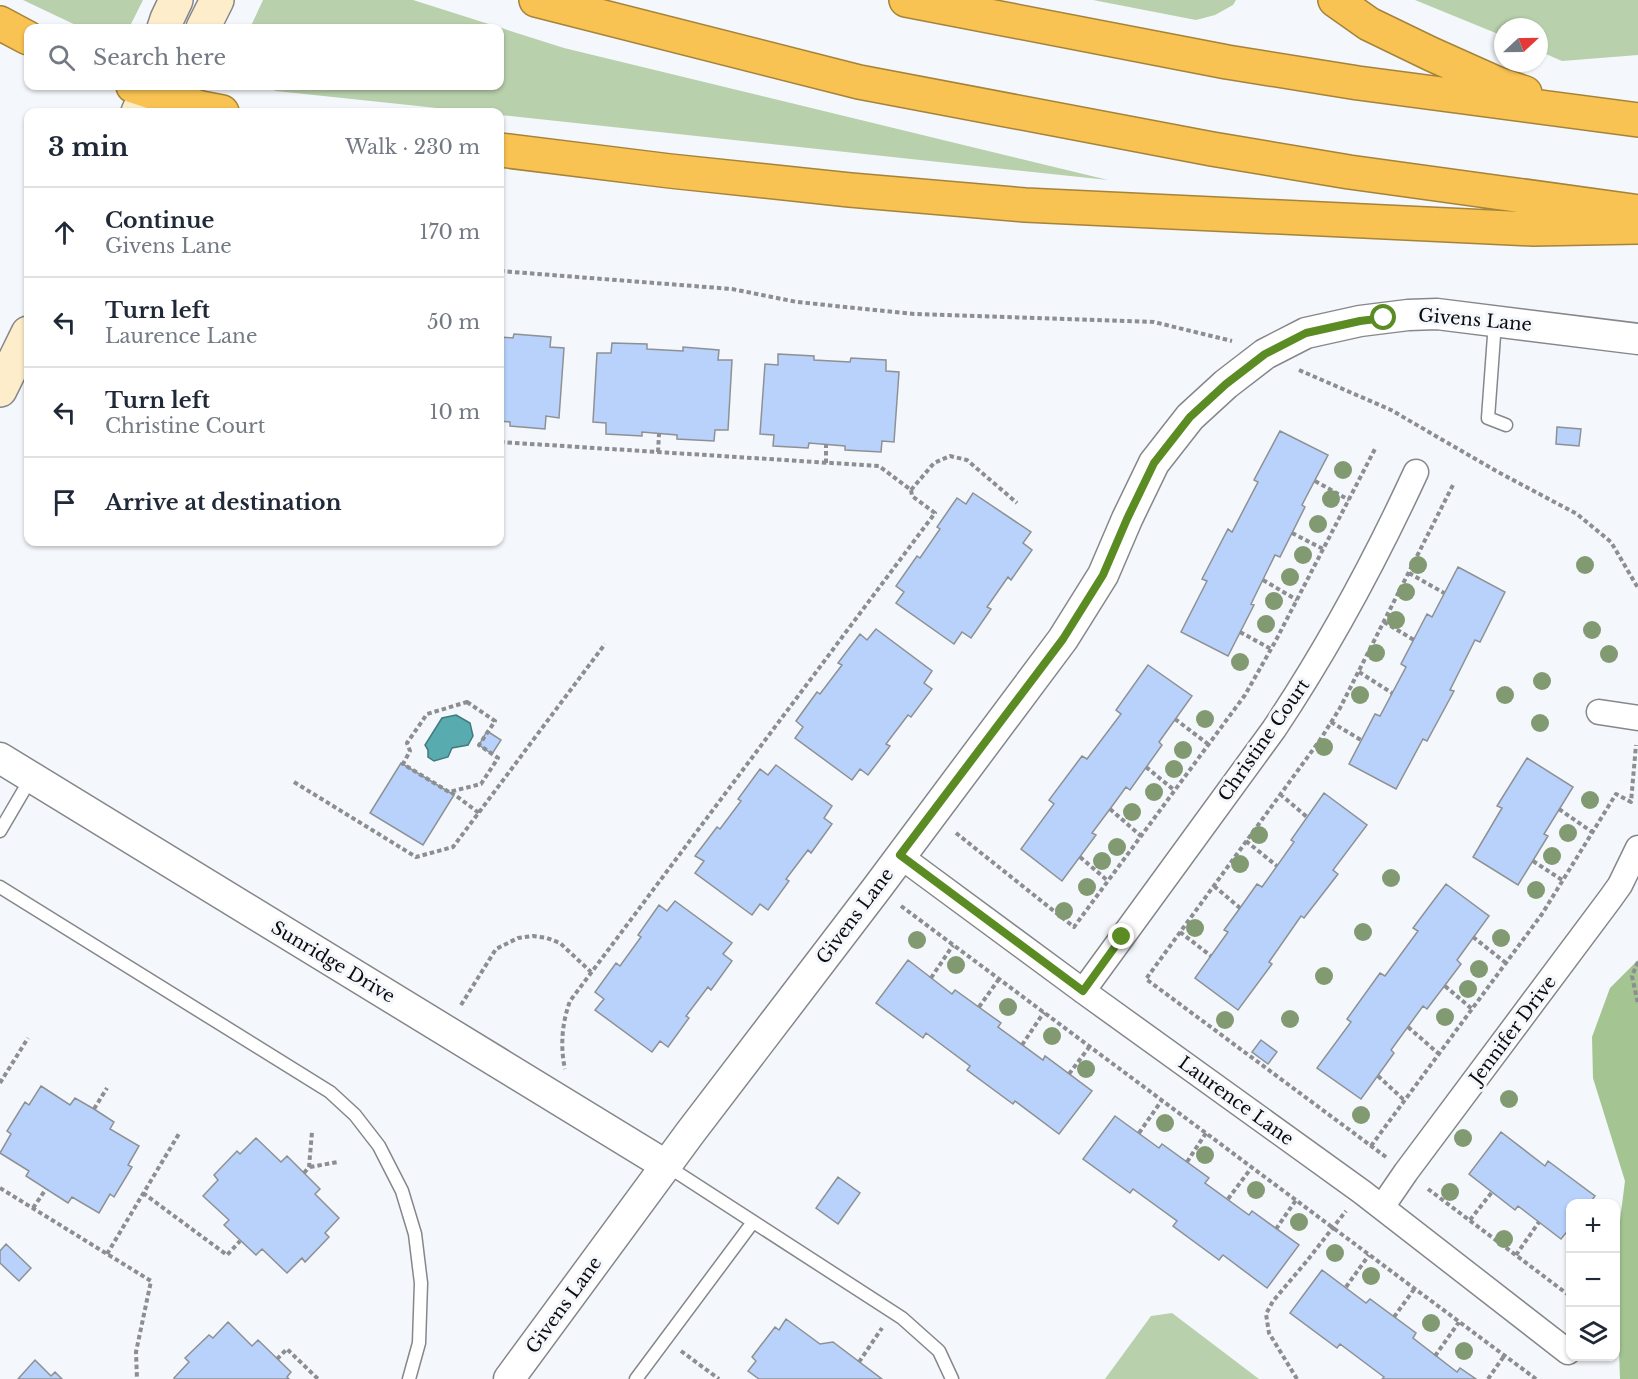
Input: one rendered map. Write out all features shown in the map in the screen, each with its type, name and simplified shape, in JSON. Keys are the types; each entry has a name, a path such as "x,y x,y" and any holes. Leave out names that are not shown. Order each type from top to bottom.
{"highway":[{"path":"536,0 859,82 1212,150 1349,172 1638,212"},
{"path":"906,0 1227,62 1358,83 1638,120"},
{"path":"1335,0 1369,24 1498,84 1595,116"},
{"path":"0,23 24,36"},
{"path":"145,92 201,108"},
{"path":"504,150 704,175 1025,205 1533,229 1638,227"}],"main road":[{"path":"205,24 217,0"},
{"path":"0,390 24,341"}],"street":[{"name":"Givens Lane","path":"509,1379 1068,630 1103,575 1154,463 1190,417 1226,384 1265,354 1306,333 1360,321 1437,314 1638,339"},
{"name":"Christine Court","path":"1083,991 1298,694 1384,539 1416,472"},
{"path":"1599,712 1638,718"},
{"name":"Sunridge Drive","path":"1,761 31,777 667,1166"},
{"name":"Jennifer Drive","path":"1382,1208 1620,885 1638,848"},
{"name":"Laurence Lane","path":"900,855 1382,1208 1566,1350"}],"lane":[{"path":"1495,320 1488,418 1506,425"},
{"path":"0,831 31,777"},
{"path":"0,887 330,1092 355,1115 379,1146 402,1191 415,1234 421,1283 418,1343 409,1379"},
{"path":"667,1166 902,1318 939,1351 952,1379"},
{"path":"636,1379 753,1222"}],"path":[{"path":"504,271 732,289 797,302 914,314 1154,322 1235,341 1391,410 1498,472 1577,514 1611,542 1638,588"},
{"path":"658,452 659,434"},
{"path":"504,442 879,466 911,490 912,496 935,513 570,1001 563,1027 562,1044 567,1077"},
{"path":"826,444 826,463"},
{"path":"952,830 1074,927 1245,695 1376,447"},
{"path":"911,490 934,463 950,456 959,457 967,460 1017,503"},
{"path":"1315,481 1349,500"},
{"path":"1454,483 1340,708 1146,978 1566,1293"},
{"path":"1292,533 1323,549"},
{"path":"1408,573 1444,593"},
{"path":"1263,580 1297,600"},
{"path":"1384,622 1414,640"},
{"path":"1240,632 1271,649"},
{"path":"294,782 416,857 453,847 605,644"},
{"path":"1359,672 1392,693"},
{"path":"451,792 481,784 498,758 479,745 495,721 468,702 427,714 407,743 410,751 403,764 451,792 479,813"},
{"path":"1175,719 1208,744"},
{"path":"1331,722 1361,740"},
{"path":"1371,1146 1542,914 1616,794 1631,802 1636,744"},
{"path":"1146,767 1174,790"},
{"path":"1280,794 1307,818"},
{"path":"1110,809 1141,836"},
{"path":"1559,810 1592,832"},
{"path":"1246,841 1277,866"},
{"path":"1080,857 1108,881"},
{"path":"1533,861 1563,880"},
{"path":"1214,886 1240,908"},
{"path":"877,888 1536,1379"},
{"path":"1180,932 1211,956"},
{"path":"463,1014 461,1004 496,949 518,938 533,936 560,943 591,972"},
{"path":"1473,937 1506,963"},
{"path":"931,978 953,945"},
{"path":"1638,962 1632,976 1638,1004"},
{"path":"979,1007 999,979"},
{"path":"1445,986 1472,1009"},
{"path":"1022,1045 1044,1012"},
{"path":"1408,1028 1439,1054"},
{"path":"0,1083 28,1038"},
{"path":"1069,1074 1090,1046"},
{"path":"1378,1076 1404,1100"},
{"path":"94,1109 107,1088"},
{"path":"1139,1133 1162,1100"},
{"path":"106,1254 180,1132"},
{"path":"304,1173 309,1167 312,1132"},
{"path":"1187,1162 1206,1133"},
{"path":"309,1167 338,1162"},
{"path":"1228,1199 1252,1167"},
{"path":"0,1188 151,1281 136,1353 137,1379"},
{"path":"33,1208 46,1189"},
{"path":"1470,1221 1491,1192"},
{"path":"142,1194 227,1255 240,1241"},
{"path":"1276,1229 1296,1200"},
{"path":"1516,1255 1539,1222"},
{"path":"1297,1379 1269,1332 1266,1314 1273,1301 1327,1235"},
{"path":"1346,1287 1369,1255"},
{"path":"1394,1317 1415,1288"},
{"path":"1435,1356 1459,1322"},
{"path":"859,1362 883,1326"},
{"path":"277,1359 287,1349 318,1379"},
{"path":"1488,1379 1504,1356"},
{"path":"696,1363 719,1379"}],"green space":[{"path":"23,0 143,0 131,24 74,24"},
{"path":"263,0 413,0 488,24 252,24"},
{"path":"1093,0 1236,0 1233,5 1215,15 1196,20"},
{"path":"1415,0 1638,0 1638,55 1562,61 1548,55 1548,18 1494,18 1494,32"},
{"path":"504,29 564,48 1108,180 504,115 504,108 437,108 274,90 504,90"},
{"path":"1638,960 1638,1379 1620,1379 1620,1220 1625,1181 1593,1078 1592,1037 1610,988"},
{"path":"1172,1313 1259,1379 1105,1379 1151,1316"}],"water":[{"path":"456,715 470,723 473,736 468,745 452,748 448,757 434,761 428,757 425,745 442,718"}],"building":[{"path":"514,334 551,337 550,347 564,348 559,418 546,416 545,429 510,426 510,422 504,421 504,337 513,338"},
{"path":"612,343 647,344 647,349 683,351 683,347 719,350 718,360 732,360 728,430 715,430 714,441 677,439 677,435 642,432 642,436 606,434 606,423 593,422 597,353 611,353"},
{"path":"778,354 814,356 814,360 850,362 851,358 886,360 886,371 899,372 894,442 882,441 881,452 845,450 845,446 809,443 808,448 773,446 774,435 760,434 765,364 778,365"},
{"path":"1557,427 1581,429 1579,446 1556,444"},
{"path":"1280,431 1328,455 1302,505 1305,507 1280,557 1275,555 1251,604 1254,605 1228,656 1181,632 1207,581 1202,579 1228,529 1232,532 1258,482 1254,480"},
{"path":"973,493 1031,532 1023,543 1032,550 1011,580 1008,577 987,607 991,609 971,638 962,632 954,644 896,603 904,592 896,586 917,556 920,558 940,529 937,527 957,498 966,504"},
{"path":"1458,567 1505,592 1480,642 1475,640 1450,690 1454,691 1427,741 1423,739 1396,789 1349,764 1375,714 1380,716 1406,667 1401,664 1427,614 1432,617"},
{"path":"876,629 932,671 924,683 932,689 911,717 908,715 886,744 890,746 868,775 860,769 852,780 795,738 803,727 796,721 817,692 820,694 842,665 838,663 860,634 867,640"},
{"path":"1148,665 1192,696 1159,742 1162,745 1130,790 1126,787 1092,833 1096,835 1062,881 1021,849 1054,804 1049,800 1082,756 1087,759 1121,714 1116,710"},
{"path":"487,731 501,740 492,754 479,745"},
{"path":"1527,758 1573,787 1544,834 1548,836 1518,885 1473,857 1502,808 1497,806"},
{"path":"401,763 454,795 423,845 370,813"},
{"path":"776,765 832,806 824,818 832,824 811,853 808,850 786,879 789,881 768,910 760,904 752,915 695,873 704,861 695,856 717,827 720,829 741,801 738,799 760,769 768,775"},
{"path":"1324,793 1367,825 1333,870 1338,874 1304,918 1301,916 1269,962 1272,964 1238,1010 1195,978 1228,932 1224,930 1257,884 1262,887 1294,842 1291,840"},
{"path":"1446,884 1489,916 1457,960 1461,964 1427,1009 1423,1006 1391,1050 1394,1053 1361,1099 1317,1068 1351,1022 1347,1019 1380,973 1385,976 1418,931 1413,928"},
{"path":"675,901 732,943 723,954 732,961 711,990 708,987 686,1016 689,1018 668,1047 660,1041 652,1052 595,1010 604,999 595,992 616,963 620,966 641,937 638,935 659,905 667,911"},
{"path":"908,960 952,994 955,990 1001,1023 998,1027 1043,1060 1045,1056 1092,1091 1059,1134 1015,1101 1013,1104 967,1070 970,1066 926,1033 923,1038 876,1003"},
{"path":"1261,1040 1277,1052 1268,1064 1252,1052"},
{"path":"41,1086 70,1105 75,1098 94,1109 114,1122 110,1129 139,1146 128,1165 132,1167 114,1197 110,1194 99,1213 72,1197 68,1203 26,1176 29,1171 0,1153 11,1134 7,1131 25,1102 29,1105"},
{"path":"1115,1116 1159,1148 1162,1144 1209,1178 1205,1183 1249,1215 1252,1211 1299,1245 1267,1288 1223,1255 1219,1260 1173,1226 1177,1221 1133,1189 1130,1193 1083,1159"},
{"path":"1501,1132 1545,1166 1548,1161 1595,1196 1593,1199 1566,1199 1566,1233 1561,1239 1518,1206 1515,1210 1469,1174"},
{"path":"256,1138 281,1162 287,1156 320,1189 315,1194 339,1218 325,1233 329,1237 305,1262 302,1258 287,1273 262,1249 256,1255 224,1225 229,1220 203,1196 218,1180 214,1175 237,1151 240,1154"},
{"path":"838,1177 860,1193 838,1224 816,1208"},
{"path":"6,1244 31,1268 19,1281 0,1263 0,1251"},
{"path":"1322,1270 1366,1303 1370,1299 1416,1333 1413,1338 1457,1372 1460,1368 1476,1379 1382,1379 1384,1377 1340,1344 1337,1348 1290,1313"},
{"path":"786,1319 820,1344 833,1342 882,1379 759,1379 748,1371 756,1361 752,1357 775,1327 779,1330"},
{"path":"228,1322 252,1346 258,1340 291,1372 287,1377 289,1379 175,1379 189,1362 185,1358 209,1335 213,1338"},
{"path":"35,1360 51,1376 55,1372 62,1379 18,1379"}],"route":[{"path":"1122,937 1083,991 900,855 1063,639 1103,575 1154,463 1190,417 1226,384 1265,354 1306,333 1384,318"}]}
